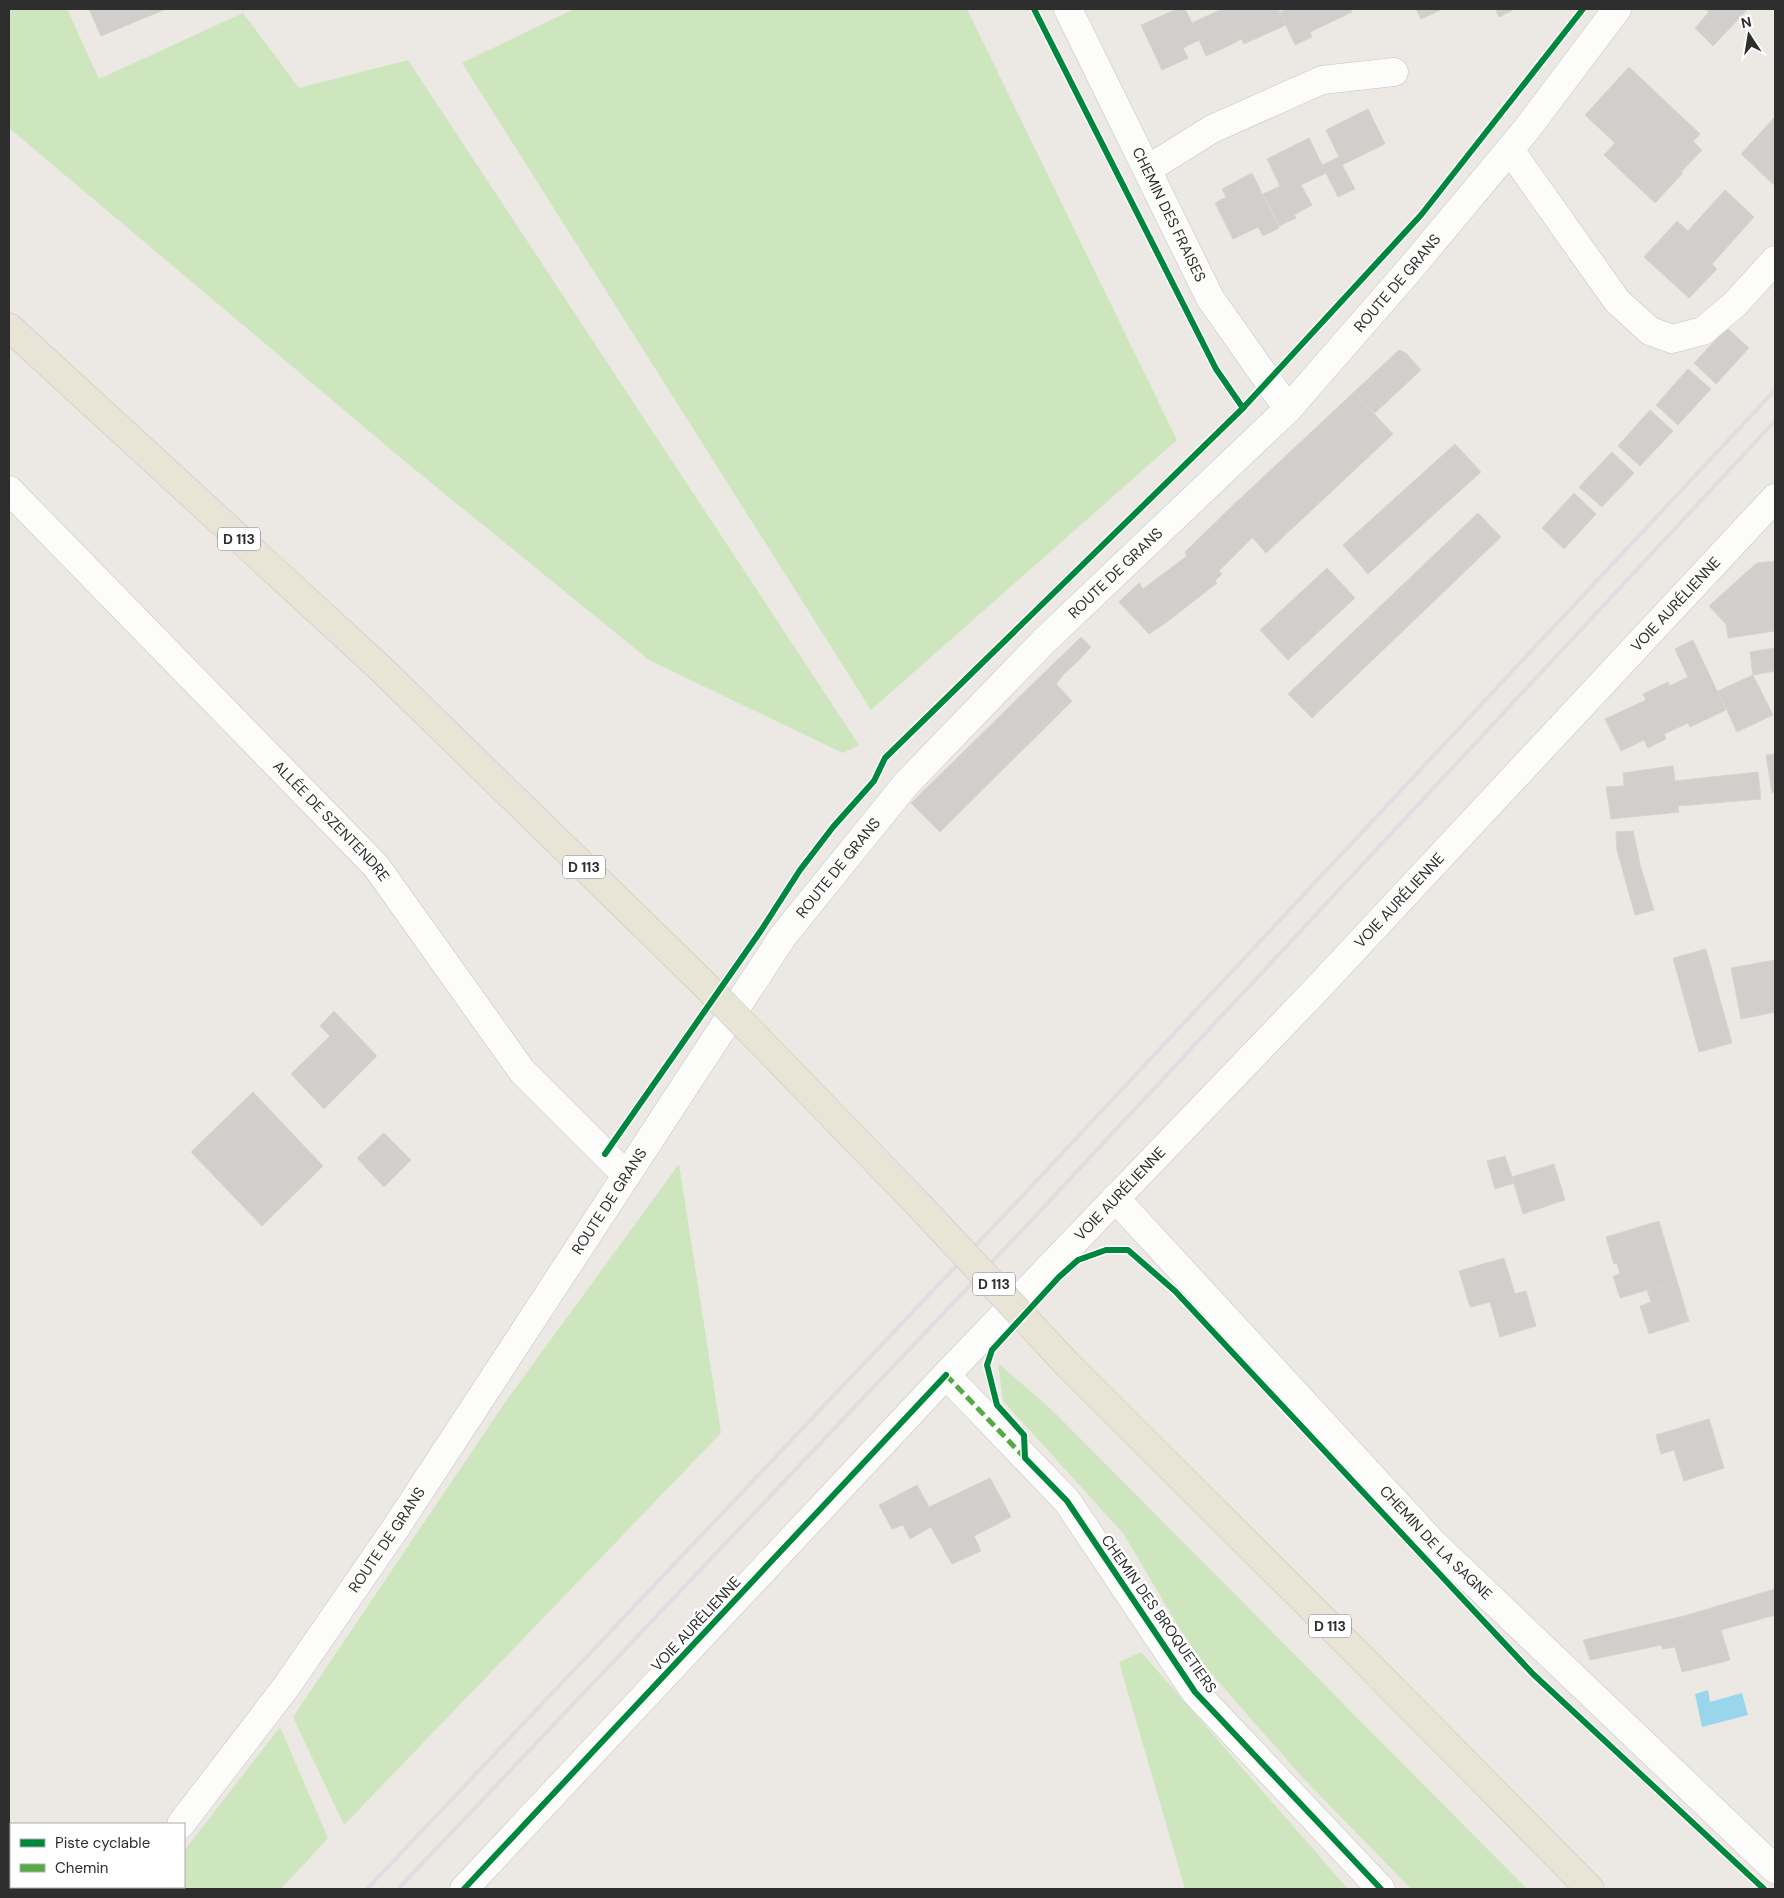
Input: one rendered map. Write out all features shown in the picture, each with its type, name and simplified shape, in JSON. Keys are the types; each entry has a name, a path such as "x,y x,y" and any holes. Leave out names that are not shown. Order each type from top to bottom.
{"main road":[{"name":"D 113","path":"9,326 378,666 700,981 918,1204 1068,1365 1590,1889"}],"street":[{"name":"CHEMIN DES FRAISES","path":"1068,9 1210,298 1288,409"},
{"name":"ROUTE DE GRANS","path":"182,1823 286,1687 390,1536 783,936 906,784 1043,642 1288,409 1410,269 1510,150 1617,9"},
{"path":"1148,169 1212,129 1322,80 1394,72"},
{"path":"1510,150 1617,301 1650,331 1672,339 1703,331 1735,304 1775,260"},
{"name":"ALLÉE DE SZENTENDRE","path":"9,490 376,866 522,1071 626,1175"},
{"name":"VOIE AURÉLIENNE","path":"464,1889 946,1375 1314,992 1775,498"},
{"name":"CHEMIN DE LA SAGNE","path":"1115,1198 1433,1543 1775,1869"},
{"name":"CHEMIN DES BROQUETIERS","path":"946,1375 1067,1501 1194,1692 1381,1889"}],"green space":[{"path":"9,9 67,9 99,79 243,13 299,88 408,60 859,745 843,753 649,660 402,459 9,128"},
{"path":"574,9 967,9 1177,440 871,710 462,63"},
{"path":"679,1164 721,1433 344,1825 293,1717 506,1401"},
{"path":"998,1363 1053,1411 1527,1889 1411,1889 1303,1778 1196,1656 1123,1533 1003,1401"},
{"path":"1141,1652 1348,1889 1185,1889 1119,1662"},
{"path":"280,1727 328,1838 281,1889 155,1889 185,1888 185,1850"}],"water":[{"path":"1708,1690 1710,1702 1742,1693 1748,1715 1702,1727 1695,1694"}],"building":[{"path":"89,9 166,9 101,36"},
{"path":"1177,9 1185,9 1192,23 1209,15 1224,48 1206,56 1199,40 1183,48 1188,58 1162,70 1141,25"},
{"path":"1223,9 1278,9 1286,25 1244,44 1242,39 1224,48 1209,15"},
{"path":"1286,9 1350,9 1352,12 1310,32 1312,37 1295,45 1280,12"},
{"path":"1416,9 1443,9 1421,19"},
{"path":"1495,9 1513,9 1513,10 1499,17"},
{"path":"1705,9 1748,9 1713,46 1695,28 1709,12"},
{"path":"1629,67 1700,134 1672,164 1683,173 1655,203 1604,155 1615,143 1585,115"},
{"path":"1368,109 1385,144 1342,165 1355,189 1338,197 1322,165 1339,157 1326,130"},
{"path":"1775,117 1775,186 1741,154"},
{"path":"1309,138 1326,173 1301,185 1312,205 1294,215 1296,218 1279,226 1263,194 1280,186 1267,159"},
{"path":"1693,141 1702,150 1681,172 1672,164"},
{"path":"1252,173 1279,228 1263,236 1258,227 1233,239 1215,203 1240,190 1235,182"},
{"path":"1235,182 1240,190 1226,197 1222,189"},
{"path":"1725,190 1754,217 1712,264 1717,269 1689,298 1644,257 1677,221 1688,231"},
{"path":"1727,328 1749,348 1716,384 1694,363"},
{"path":"1399,350 1406,353 1421,370 1375,413 1354,392"},
{"path":"1688,369 1711,389 1678,425 1656,405"},
{"path":"1354,392 1393,434 1266,553 1228,510"},
{"path":"1650,410 1673,431 1640,466 1618,446"},
{"path":"1455,444 1481,472 1368,574 1343,545"},
{"path":"1612,452 1634,473 1602,507 1579,487"},
{"path":"1574,493 1596,514 1564,549 1542,528"},
{"path":"1228,510 1253,537 1219,571 1222,574 1215,581 1217,583 1167,622 1143,589 1187,556 1185,552"},
{"path":"1478,513 1501,537 1312,718 1288,694"},
{"path":"1775,561 1775,631 1728,638 1726,624 1731,618 1720,605 1755,573 1750,569 1757,563"},
{"path":"1327,568 1355,598 1288,660 1260,630"},
{"path":"1750,569 1755,573 1720,605 1731,618 1726,624 1709,606"},
{"path":"1139,583 1167,622 1149,634 1119,602"},
{"path":"1081,637 1091,647 1078,661 1069,649"},
{"path":"1693,640 1726,710 1690,727 1688,723 1664,734 1666,739 1648,748 1644,740 1621,751 1605,719 1646,700 1643,694 1668,682 1670,686 1688,677 1675,649"},
{"path":"1775,648 1775,671 1753,675 1750,652"},
{"path":"1069,649 1078,661 1063,675 1053,664"},
{"path":"1053,664 1063,675 1056,684 1072,701 940,832 911,803"},
{"path":"1753,675 1773,715 1737,732 1718,691"},
{"path":"1775,754 1775,792 1772,793 1766,755"},
{"path":"1673,766 1675,781 1758,772 1761,799 1678,806 1679,812 1611,819 1606,787 1624,786 1623,773"},
{"path":"1633,831 1641,868 1654,910 1635,915 1617,850 1616,832"},
{"path":"1706,949 1732,1043 1699,1052 1673,958"},
{"path":"1775,960 1775,1012 1741,1019 1731,968"},
{"path":"334,1011 377,1056 324,1109 291,1074 330,1036 320,1026"},
{"path":"253,1092 323,1166 262,1226 191,1152"},
{"path":"384,1133 411,1160 384,1187 357,1158"},
{"path":"1505,1156 1514,1183 1495,1189 1487,1161"},
{"path":"1554,1164 1565,1200 1523,1214 1512,1177"},
{"path":"1659,1221 1677,1281 1620,1298 1613,1276 1620,1274 1617,1263 1614,1264 1606,1237"},
{"path":"1504,1258 1515,1294 1526,1291 1536,1326 1500,1337 1490,1302 1470,1307 1459,1271"},
{"path":"1677,1281 1689,1321 1649,1334 1640,1306 1651,1302 1647,1290"},
{"path":"1709,1419 1724,1468 1684,1481 1674,1450 1661,1454 1656,1435"},
{"path":"990,1478 1011,1517 974,1536 981,1551 952,1564 931,1527 910,1539 903,1525 892,1529 879,1505 917,1485 929,1507"},
{"path":"1775,1589 1775,1615 1721,1630 1730,1660 1682,1672 1675,1647 1663,1649 1661,1645 1590,1660 1583,1640 1684,1616"}],"railway":[{"path":"367,1889 1027,1191 1775,390"},
{"path":"398,1889 1028,1224 1775,421"}],"marked path":[{"path":"946,1375 1024,1457"}],"cycle path":[{"path":"1034,9 1216,369 1243,408"},
{"path":"605,1154 762,929 800,870 833,827 874,781 885,758 1243,408 1421,215 1583,9"},
{"path":"1381,1889 1195,1692 1067,1501 1025,1458 1024,1435 997,1405 987,1365 992,1350 1059,1277 1078,1260 1106,1250 1128,1250 1175,1291 1533,1674 1764,1889"},
{"path":"464,1889 946,1375"}]}
